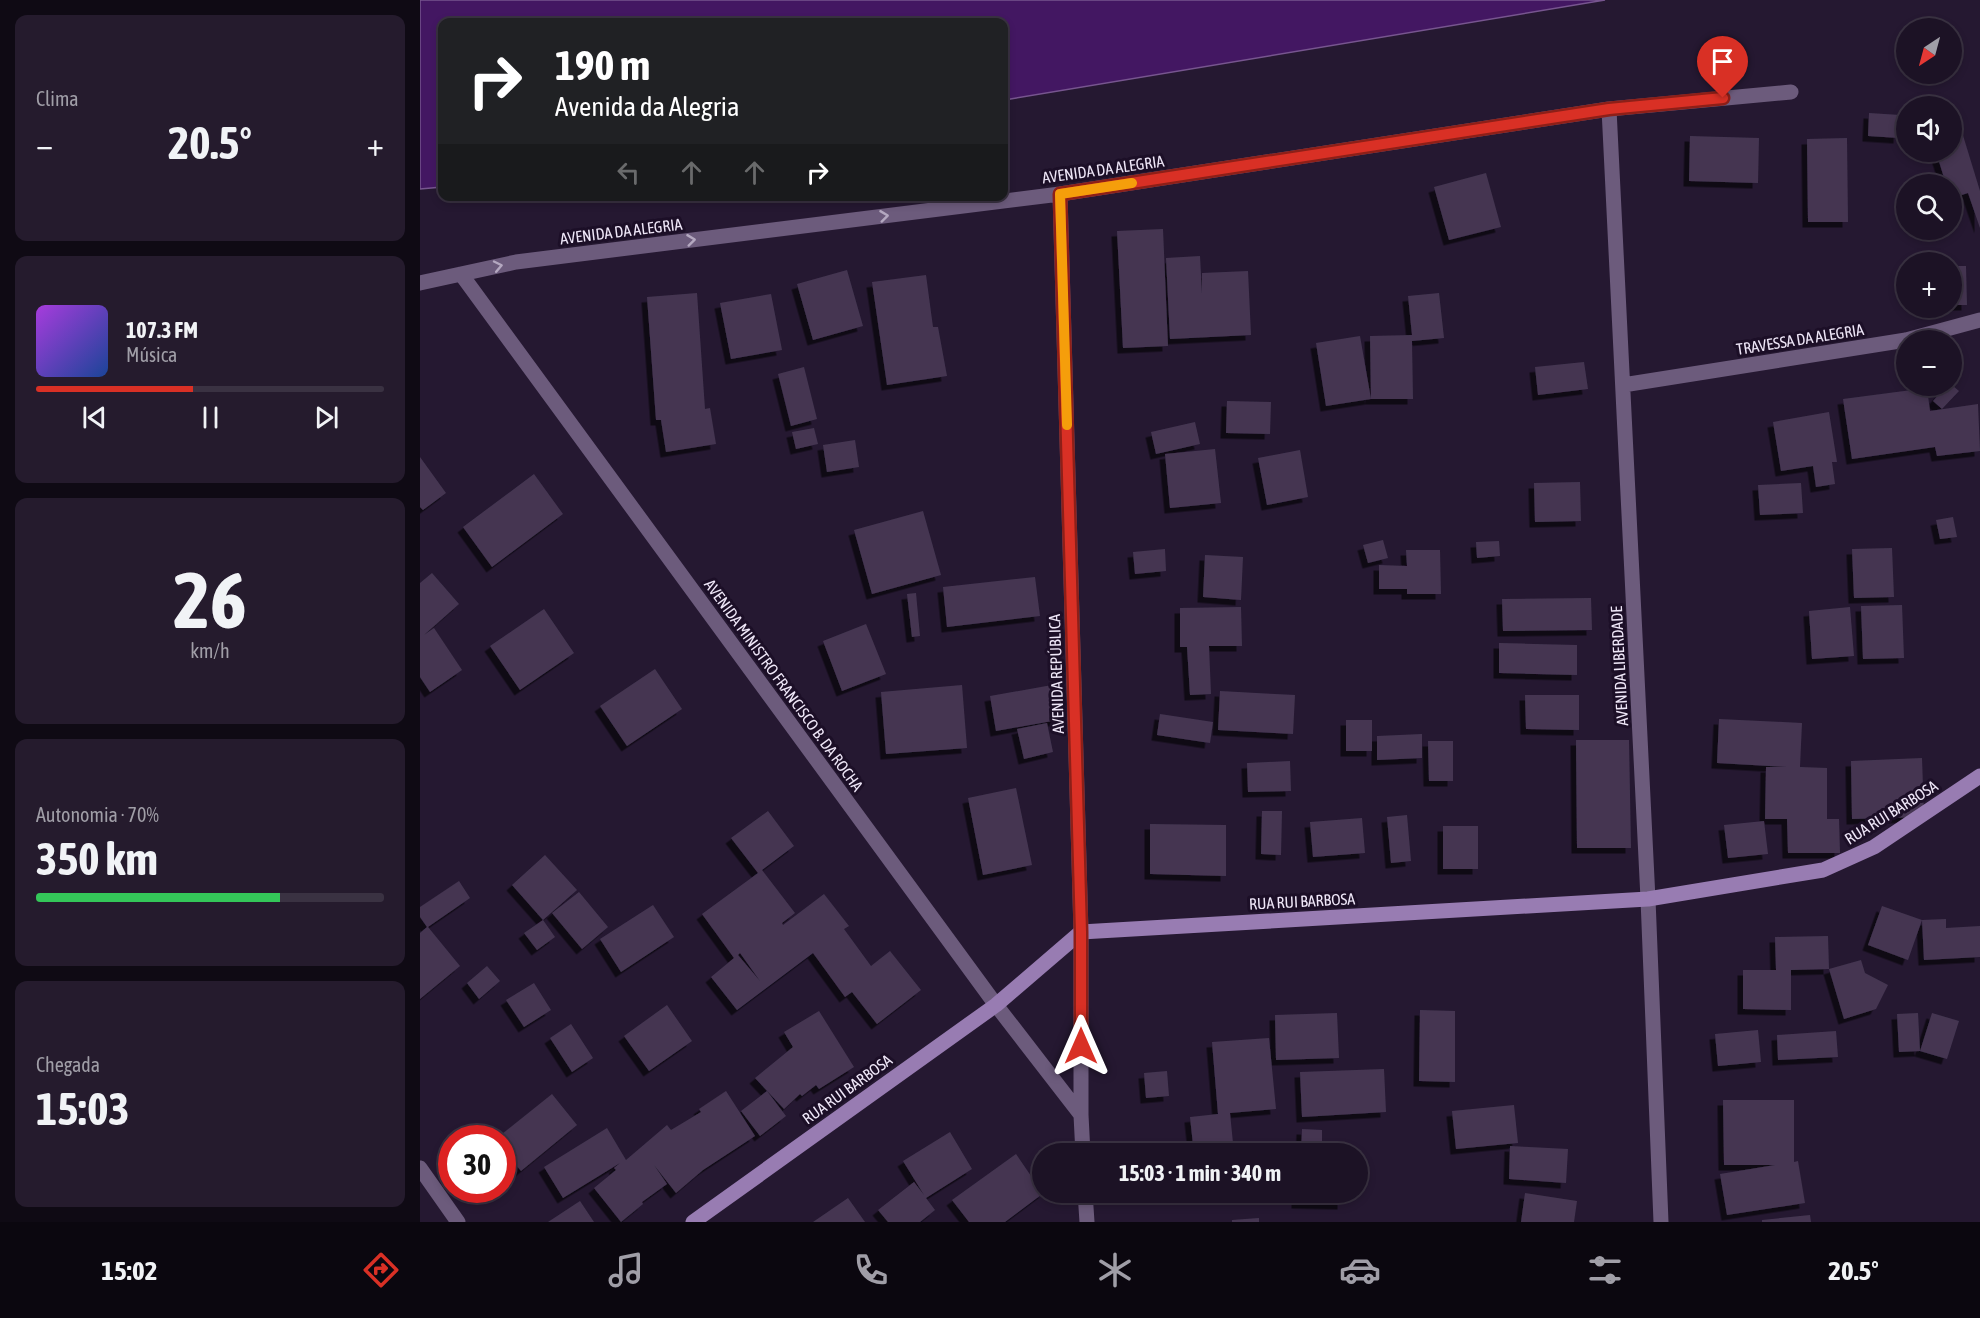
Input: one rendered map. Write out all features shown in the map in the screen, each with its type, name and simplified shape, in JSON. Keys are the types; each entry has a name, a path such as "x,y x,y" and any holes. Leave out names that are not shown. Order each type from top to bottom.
{"street":[{"name":"AVENIDA DA ALEGRIA","path":"1008,200 1609,109 1791,92"},
{"name":"AVENIDA LIBERDADE","path":"1609,109 1648,899 1661,1222"},
{"name":"AVENIDA REPÚBLICA","path":"1060,194 1081,932 1082,1143"},
{"name":"AVENIDA DA ALEGRIA","path":"420,282 516,262 1004,201"},
{"name":"AVENIDA MINISTRO FRANCISCO B. DA ROCHA","path":"461,274 996,1005 1081,1115"},
{"name":"TRAVESSA DA ALEGRIA","path":"1623,385 1906,340 1980,320"},
{"name":"RUA RUI BARBOSA","path":"693,1222 996,1005 1081,932 1648,899 1822,870 1874,847 1980,777"},
{"path":"420,1168 458,1222"},
{"path":"1086,1203 1087,1222"}],"shaded area":[{"path":"420,0 1605,0 1008,99 1008,18 438,18 438,187 420,189"}],"building":[{"path":"1869,113 1896,115 1896,138 1868,136"},
{"path":"1962,132 1980,191 1980,228 1968,193 1962,195 1962,174 1943,174 1939,162 1962,162"},
{"path":"1690,136 1759,138 1758,183 1689,181"},
{"path":"1847,138 1848,222 1808,222 1807,139"},
{"path":"1486,173 1501,227 1449,240 1434,187"},
{"path":"1163,229 1168,346 1123,348 1117,231"},
{"path":"1200,256 1202,294 1202,273 1248,271 1251,335 1170,339 1166,258"},
{"path":"1962,266 1966,266 1967,305 1962,305"},
{"path":"847,270 863,326 813,340 797,284"},
{"path":"926,275 933,327 938,327 947,376 887,385 872,282"},
{"path":"697,293 705,409 710,408 716,444 666,452 661,420 656,420 647,297"},
{"path":"1439,293 1444,338 1412,341 1413,399 1371,399 1370,336 1412,335 1408,296"},
{"path":"771,294 782,350 731,359 720,303"},
{"path":"1360,336 1371,399 1326,406 1316,343"},
{"path":"1584,362 1588,389 1538,395 1535,367"},
{"path":"804,367 817,419 791,426 778,374"},
{"path":"1896,392 1896,396 1928,396 1930,411 1978,404 1980,451 1937,456 1935,447 1852,459 1843,399"},
{"path":"1937,396 1954,396 1942,409 1933,401"},
{"path":"1227,401 1271,402 1270,434 1226,433"},
{"path":"1829,412 1837,462 1832,462 1835,484 1816,487 1813,466 1781,471 1773,422"},
{"path":"1195,422 1200,444 1156,454 1151,432"},
{"path":"814,428 818,444 796,449 792,432"},
{"path":"855,440 859,467 827,472 823,445"},
{"path":"1215,449 1221,503 1170,508 1165,454"},
{"path":"1300,450 1308,497 1267,505 1258,458"},
{"path":"420,457 446,493 423,510 420,507"},
{"path":"534,474 563,514 492,567 463,527"},
{"path":"1580,482 1581,521 1535,522 1534,483"},
{"path":"1801,483 1803,513 1760,515 1758,485"},
{"path":"923,511 941,575 872,594 854,530"},
{"path":"1953,517 1957,537 1940,539 1936,520"},
{"path":"1383,540 1388,558 1368,563 1363,545"},
{"path":"1499,541 1500,556 1477,558 1476,542"},
{"path":"1892,548 1894,597 1854,598 1852,549"},
{"path":"1165,549 1166,571 1135,574 1133,552"},
{"path":"1406,550 1440,550 1441,594 1407,594 1407,589 1379,589 1379,565 1407,566"},
{"path":"1205,555 1243,557 1241,600 1203,597"},
{"path":"432,573 459,604 424,635 434,628 462,670 430,692 420,677 420,583"},
{"path":"1035,577 1040,616 947,627 943,587"},
{"path":"916,593 920,636 912,637 907,594"},
{"path":"1591,598 1592,630 1503,631 1502,599"},
{"path":"1902,605 1904,658 1863,659 1861,606"},
{"path":"1241,607 1242,646 1209,646 1211,694 1190,695 1187,647 1180,647 1180,608"},
{"path":"1850,607 1854,656 1812,659 1809,611"},
{"path":"544,609 574,653 520,690 490,646"},
{"path":"866,624 886,674 842,691 823,641"},
{"path":"1499,643 1577,645 1577,675 1499,673"},
{"path":"655,669 682,709 627,746 600,706"},
{"path":"962,685 967,748 886,754 881,692"},
{"path":"1052,685 1058,720 996,731 990,696"},
{"path":"1220,691 1295,695 1293,734 1218,730"},
{"path":"1525,695 1579,695 1579,730 1526,729"},
{"path":"1160,714 1213,722 1210,743 1157,735"},
{"path":"1719,719 1802,723 1800,767 1827,768 1827,819 1839,819 1840,853 1788,853 1787,819 1765,819 1766,767 1787,767 1717,763"},
{"path":"1346,720 1372,720 1372,751 1346,751"},
{"path":"1047,723 1053,752 1024,759 1017,729"},
{"path":"1422,734 1422,758 1377,760 1377,736"},
{"path":"1576,740 1629,740 1631,848 1577,848"},
{"path":"1428,741 1453,741 1453,781 1429,781"},
{"path":"1922,758 1924,817 1852,819 1851,761"},
{"path":"1290,761 1291,791 1248,792 1247,763"},
{"path":"1016,788 1032,865 983,875 968,798"},
{"path":"768,811 794,846 762,870 795,913 782,923 783,925 824,894 849,926 844,929 871,966 890,951 921,990 877,1024 852,992 845,997 813,953 737,1010 711,977 734,958 702,914 758,873 731,838","holes":["740,953 760,981 738,955"]},
{"path":"1262,811 1282,811 1281,855 1261,854"},
{"path":"1407,815 1411,861 1391,863 1387,817"},
{"path":"1362,818 1365,853 1313,857 1310,822"},
{"path":"1764,821 1768,854 1728,858 1724,825"},
{"path":"1150,824 1226,825 1226,876 1150,874"},
{"path":"1443,826 1478,826 1478,869 1443,869"},
{"path":"545,855 577,890 543,920 512,885"},
{"path":"459,881 470,898 428,927 460,966 420,999 420,933 427,927 420,917 420,907"},
{"path":"579,892 608,927 582,949 552,913"},
{"path":"653,905 674,937 621,972 600,939"},
{"path":"1882,906 1922,920 1908,960 1868,945"},
{"path":"1946,919 1946,928 1980,926 1980,957 1924,960 1922,920"},
{"path":"543,920 555,937 537,950 524,933"},
{"path":"1828,936 1829,969 1791,970 1791,1010 1743,1009 1743,970 1776,970 1775,937"},
{"path":"1861,960 1865,973 1888,985 1876,1009 1844,1019 1829,969"},
{"path":"487,966 500,981 479,999 467,983"},
{"path":"534,983 551,1010 524,1027 506,1000"},
{"path":"667,1005 692,1041 649,1071 624,1036"},
{"path":"1420,1010 1455,1011 1455,1082 1419,1081"},
{"path":"819,1011 854,1067 819,1089 816,1085 802,1096 800,1094 784,1109 755,1078 793,1047 784,1032"},
{"path":"1337,1013 1339,1058 1276,1060 1275,1015"},
{"path":"1918,1013 1920,1051 1899,1052 1897,1014"},
{"path":"1932,1013 1959,1021 1947,1059 1920,1051"},
{"path":"571,1024 593,1058 572,1072 550,1038"},
{"path":"1758,1030 1761,1062 1718,1066 1715,1034"},
{"path":"1836,1031 1838,1057 1778,1060 1777,1035"},
{"path":"1269,1038 1276,1109 1230,1113 1233,1143 1193,1143 1190,1117 1218,1114 1212,1042"},
{"path":"1384,1069 1386,1112 1302,1117 1300,1072"},
{"path":"1167,1071 1169,1096 1146,1098 1144,1073"},
{"path":"726,1091 755,1136 703,1170 676,1193 654,1165 667,1184 642,1202 643,1204 621,1222 594,1188 616,1170 614,1168 620,1163 563,1198 544,1167 607,1128 626,1160 667,1125 671,1130 701,1112 699,1109"},
{"path":"767,1091 786,1116 760,1136 741,1111"},
{"path":"552,1094 577,1125 521,1171 516,1165 516,1125 513,1125"},
{"path":"1723,1100 1794,1100 1794,1162 1798,1161 1805,1203 1727,1215 1720,1174 1775,1165 1724,1165"},
{"path":"1514,1105 1518,1143 1456,1149 1452,1111"},
{"path":"1302,1129 1322,1130 1322,1143 1301,1143"},
{"path":"950,1132 972,1169 926,1198 935,1210 920,1222 888,1222 878,1210 914,1182 924,1195 903,1161"},
{"path":"1510,1146 1568,1149 1566,1183 1509,1179"},
{"path":"1016,1154 1032,1177 1032,1202 1005,1222 969,1222 952,1200"},
{"path":"1525,1193 1577,1201 1574,1222 1521,1222"},
{"path":"848,1198 865,1222 813,1222"},
{"path":"580,1201 594,1222 548,1222"},
{"path":"1297,1203 1343,1203 1343,1204"},
{"path":"1810,1215 1811,1222 1762,1222 1762,1220"},
{"path":"1259,1218 1259,1222 1232,1222 1232,1220"}],"slow traffic":[{"path":"1067,425 1060,194 1132,183"}],"route":[{"path":"1081,1046 1081,932 1060,194 1609,109 1723,98"}]}
